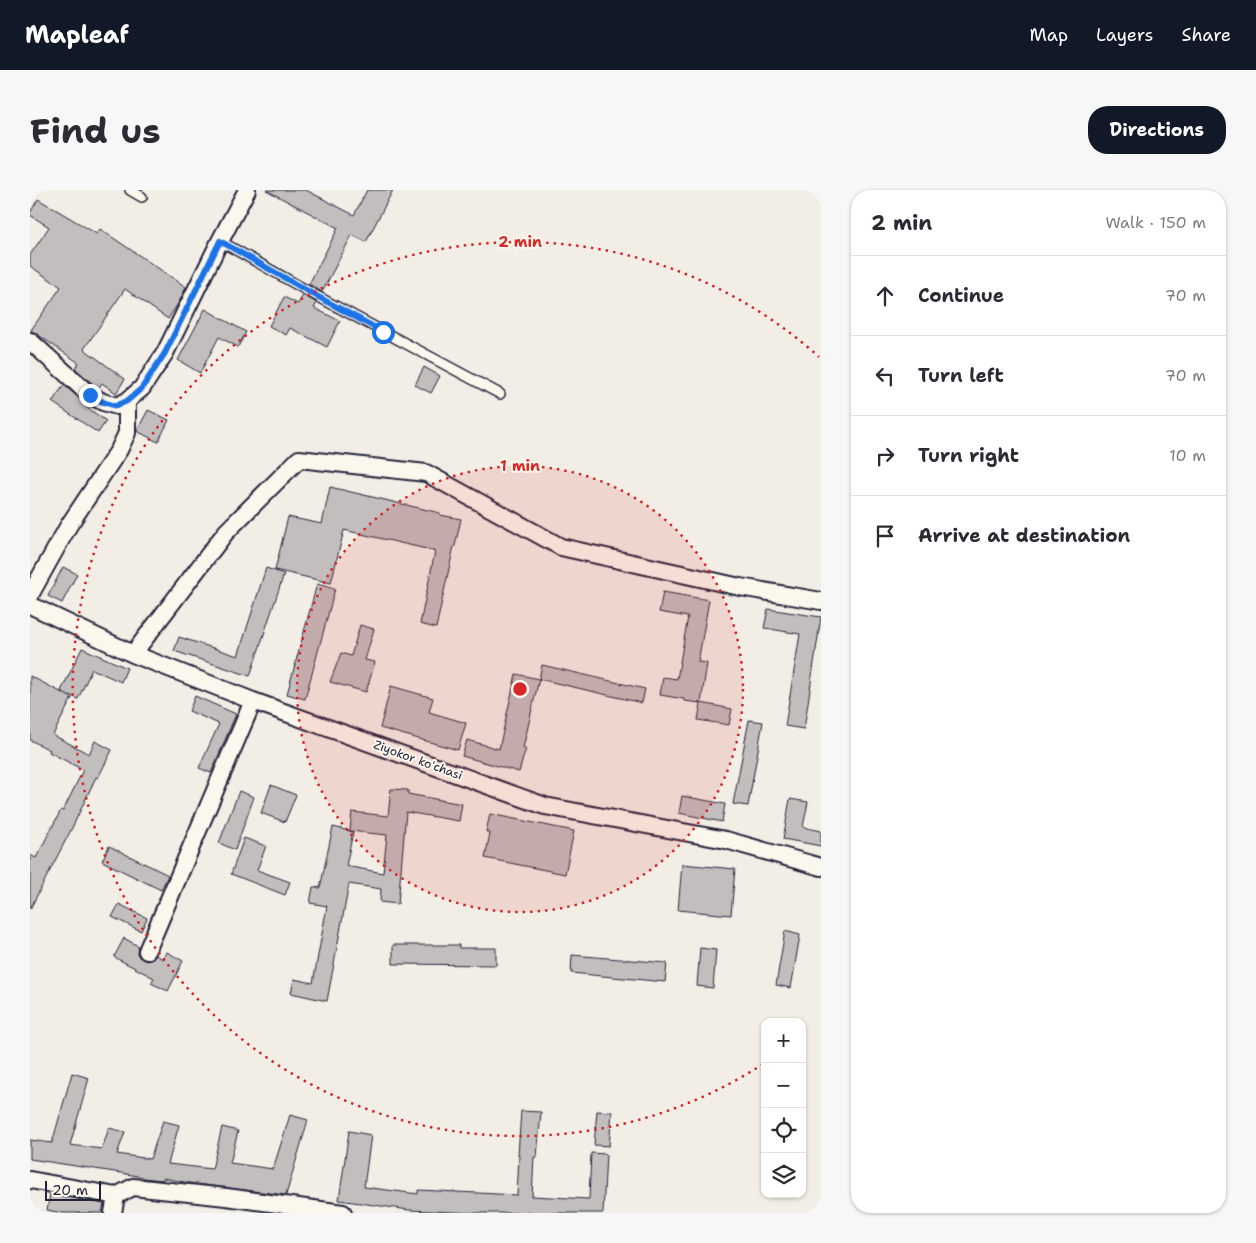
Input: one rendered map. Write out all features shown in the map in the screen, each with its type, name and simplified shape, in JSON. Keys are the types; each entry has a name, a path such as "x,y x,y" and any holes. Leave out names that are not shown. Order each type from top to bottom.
{"street":[{"path":"30,341 90,395 116,406 127,401 142,388 165,353 247,190"},
{"path":"30,595 69,526 119,450 127,433 127,401"},
{"path":"133,654 226,532 299,459 426,473 561,547 740,587 821,601"},
{"name":"Ziyokor koʻchasi","path":"30,605 133,654 253,701 545,806 726,840 821,867"},
{"path":"147,951 253,701"},
{"path":"30,1180 116,1196 133,1187 226,1197 343,1213"},
{"path":"113,1213 116,1196"}],"lane":[{"path":"130,190 142,197"},
{"path":"220,241 313,294 500,394"}],"building":[{"path":"266,190 306,190 354,215 367,190 393,190 366,242 352,235 322,292 309,284 338,228"},
{"path":"38,199 97,234 100,229 186,287 168,319 125,289 84,349 125,379 116,393 102,383 98,388 96,387 75,368 79,363 31,330 61,287 30,266 30,255 49,227 30,215"},
{"path":"303,295 317,303 314,308 340,321 327,347 290,328 286,335 269,326 284,297 298,304"},
{"path":"205,309 246,332 238,347 219,337 200,373 178,360"},
{"path":"424,367 440,376 431,393 415,385"},
{"path":"64,385 87,405 86,407 106,421 98,433 52,402"},
{"path":"148,410 169,420 158,442 137,431"},
{"path":"330,487 461,519 436,628 420,624 435,551 344,530 331,583 275,570 288,517 322,524"},
{"path":"63,567 77,574 62,603 48,596"},
{"path":"266,568 284,574 250,676 174,651 179,637 238,656"},
{"path":"317,584 335,589 305,699 287,694"},
{"path":"663,592 709,600 698,662 707,663 701,703 660,695 663,677 677,679 688,617 659,612"},
{"path":"768,609 821,617 804,729 785,726 800,634 764,628"},
{"path":"360,625 374,629 365,660 375,662 366,692 330,682 341,653 351,656"},
{"path":"82,648 127,668 121,682 92,669 78,699 61,691"},
{"path":"542,665 645,689 642,703 539,679"},
{"path":"516,674 539,679 523,748 526,748 519,772 462,756 467,740 499,749"},
{"path":"30,676 72,698 53,735 89,754 95,741 112,750 98,778 96,777 30,909 30,855 36,858 61,810 63,811 83,770 30,740"},
{"path":"391,686 433,698 429,712 466,723 458,750 380,728"},
{"path":"195,696 236,714 211,773 199,768 219,724 189,711"},
{"path":"701,703 732,709 729,725 698,720"},
{"path":"749,720 763,722 748,806 733,804"},
{"path":"271,785 296,795 285,822 261,813"},
{"path":"391,789 408,790 408,794 462,804 459,821 406,812 398,904 380,902 381,889 349,884 327,1001 291,993 294,979 313,983 327,906 310,903 313,887 320,888 333,827 350,831 352,812 388,816","holes":["350,831 387,835 383,873 346,866 353,832"]},
{"path":"239,791 254,797 235,850 219,843"},
{"path":"682,796 725,804 722,822 679,813"},
{"path":"790,799 808,802 803,827 821,831 821,846 783,839"},
{"path":"490,814 574,831 565,874 485,858 490,833 486,832"},
{"path":"244,838 266,846 257,870 290,882 285,895 231,874"},
{"path":"109,846 168,875 161,890 102,861"},
{"path":"682,864 735,869 731,915 678,910"},
{"path":"119,904 147,918 141,931 112,917"},
{"path":"785,931 800,935 791,988 776,985"},
{"path":"124,938 138,946 137,953 144,960 153,959 156,955 163,959 167,952 183,961 168,991 151,983 154,978 114,957"},
{"path":"393,945 459,945 459,948 496,948 496,965 393,964"},
{"path":"700,948 716,950 713,988 697,986"},
{"path":"572,955 667,963 665,982 571,973"},
{"path":"72,1073 89,1078 70,1145 102,1149 109,1128 125,1132 117,1154 150,1159 163,1121 179,1125 168,1164 212,1169 222,1127 238,1131 230,1163 273,1169 290,1115 308,1120 286,1195 195,1184 163,1178 163,1180 143,1178 30,1159 30,1140 52,1143"},
{"path":"521,1111 541,1112 537,1157 534,1157 532,1196 589,1199 591,1153 606,1154 603,1213 475,1213 409,1210 339,1200 349,1131 371,1135 364,1187 418,1194 418,1190 517,1195"},
{"path":"597,1111 612,1112 609,1146 594,1145"},
{"path":"50,1194 104,1204 102,1213 63,1213 47,1210"}],"route":[{"path":"90,395 116,406 127,401 142,388 165,353 220,241 383,332"}]}
